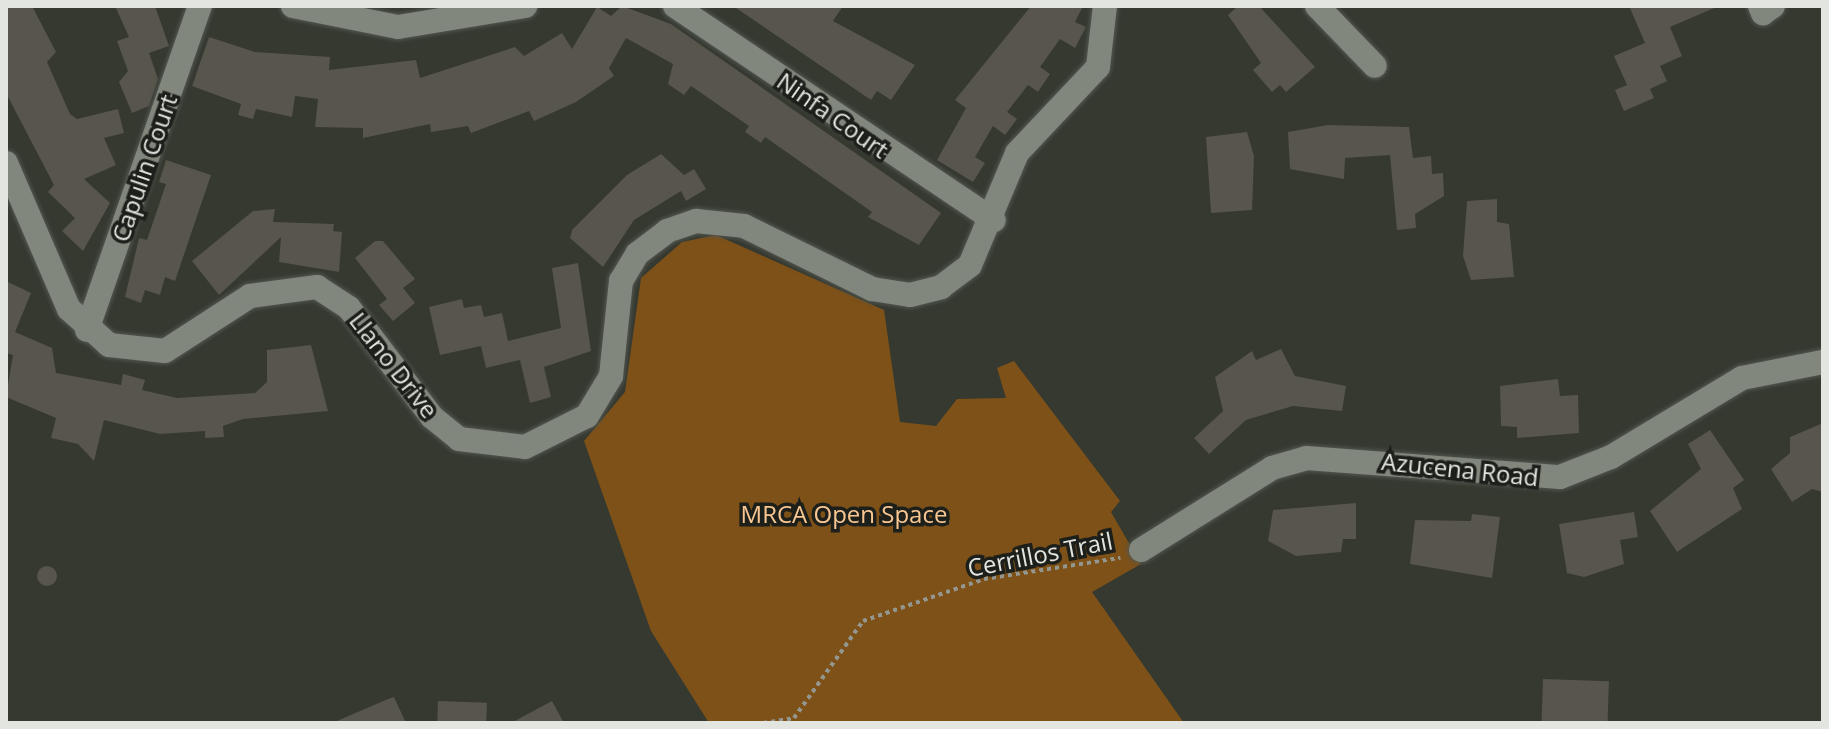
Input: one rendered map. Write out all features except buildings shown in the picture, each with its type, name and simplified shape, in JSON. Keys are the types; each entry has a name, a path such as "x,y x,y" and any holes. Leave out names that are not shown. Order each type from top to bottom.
{"street":[{"name":"Capulin Court","path":"87,330 200,6"},
{"path":"293,6 398,27 525,6"},
{"name":"Ninfa Court","path":"675,6 994,220"},
{"name":"Llano Drive","path":"6,163 69,309 87,330 109,345 165,351 250,296 317,287 349,308 432,417 459,439 525,447 587,416 611,376 621,281 637,254 667,231 696,221 744,226 872,289 910,295 941,287 970,265 994,220 1017,153 1098,67 1105,6"},
{"path":"1317,6 1375,66"},
{"name":"Azucena Road","path":"1141,550 1272,468 1306,458 1560,477 1611,457 1742,378 1823,362"}],"path":[{"name":"Cerrillos Trail","path":"763,723 794,718 863,621 984,579 1141,550"}],"green space":[{"name":"MRCA Open Space","path":"716,235 884,310 900,422 936,426 957,399 1006,398 997,368 1014,361 1120,501 1111,512 1141,564 1092,592 1184,723 709,723 651,631 584,441 625,392 641,278 682,242"}]}
